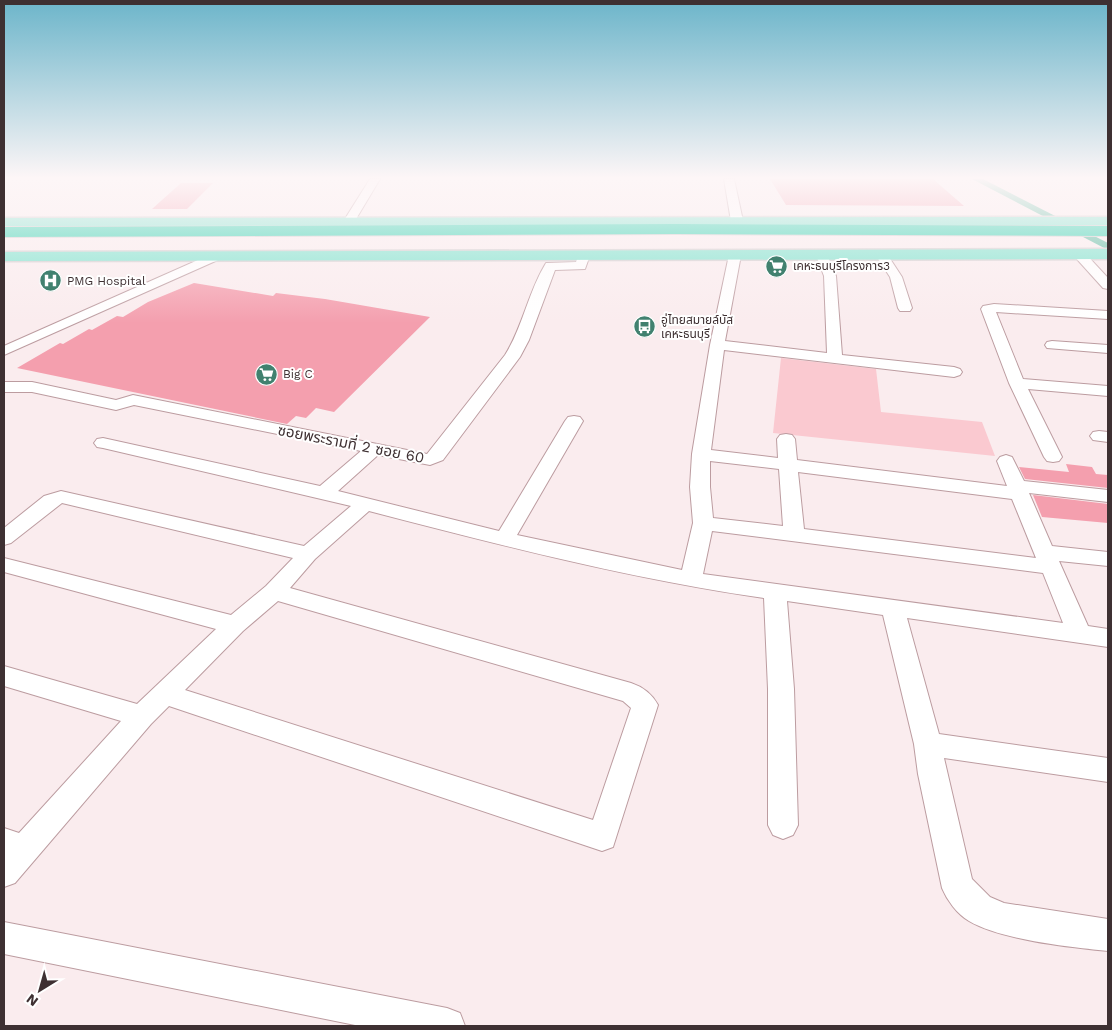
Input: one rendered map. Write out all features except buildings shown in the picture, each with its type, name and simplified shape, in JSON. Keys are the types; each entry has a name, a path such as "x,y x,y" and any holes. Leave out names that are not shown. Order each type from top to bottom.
{"highway":[{"path":"4,232 931,227"},
{"path":"1074,227 1098,235 1107,254"},
{"path":"4,246 1098,235"}],"main road":[{"path":"4,257 881,254 1098,235"}],"street":[{"path":"1091,266 1098,235"},
{"path":"881,254 896,277 905,308"},
{"path":"1091,266 1107,254"},
{"name":"ซอยพระรามที่ 2 ซอย 60","path":"4,388 32,387 116,405 133,400 430,460 437,456 512,358 522,340 550,266 581,266 584,255"},
{"path":"691,580 703,523 700,487 701,454 717,345 735,255"},
{"path":"822,255 830,276 835,358"},
{"path":"4,342 185,263 186,256"},
{"path":"4,351 216,256"},
{"path":"1091,266 1108,284"},
{"path":"1053,457 1017,382 988,309 1108,315"},
{"path":"717,345 954,372"},
{"path":"1052,345 1108,349"},
{"path":"1017,382 1108,391"},
{"path":"504,539 574,421"},
{"path":"786,439 794,534"},
{"path":"103,443 324,493 504,539 691,580 1108,638"},
{"path":"324,493 374,449"},
{"path":"701,454 789,466 1018,490 1108,496"},
{"path":"1006,461 1080,635"},
{"path":"4,538 51,500 61,497 308,554"},
{"path":"4,872 13,845 235,625 274,592 308,554 366,504"},
{"path":"703,523 1049,560 1108,559"},
{"path":"4,565 235,625"},
{"path":"164,694 602,837 645,705 631,693 274,592"},
{"path":"775,592 781,689 783,825"},
{"path":"892,607 928,744 932,774 958,888 979,909 1004,919 1108,935"},
{"path":"4,676 142,716"},
{"path":"928,744 1108,770"},
{"path":"4,938 447,1026"}],"shaded area":[{"path":"781,358 876,369 881,412 982,422 995,456 773,433"}],"waterway":[{"path":"1069,227 1108,247"}],"place":[{"name":"เคหะธนบุรีโครงการ3","path":"777,266"},
{"name":"PMG Hospital","path":"51,281"},
{"name":"อู่ไทยสมายล์บัส เคหะธนบุรี","path":"645,327"},
{"name":"Big C","path":"267,374"}]}
